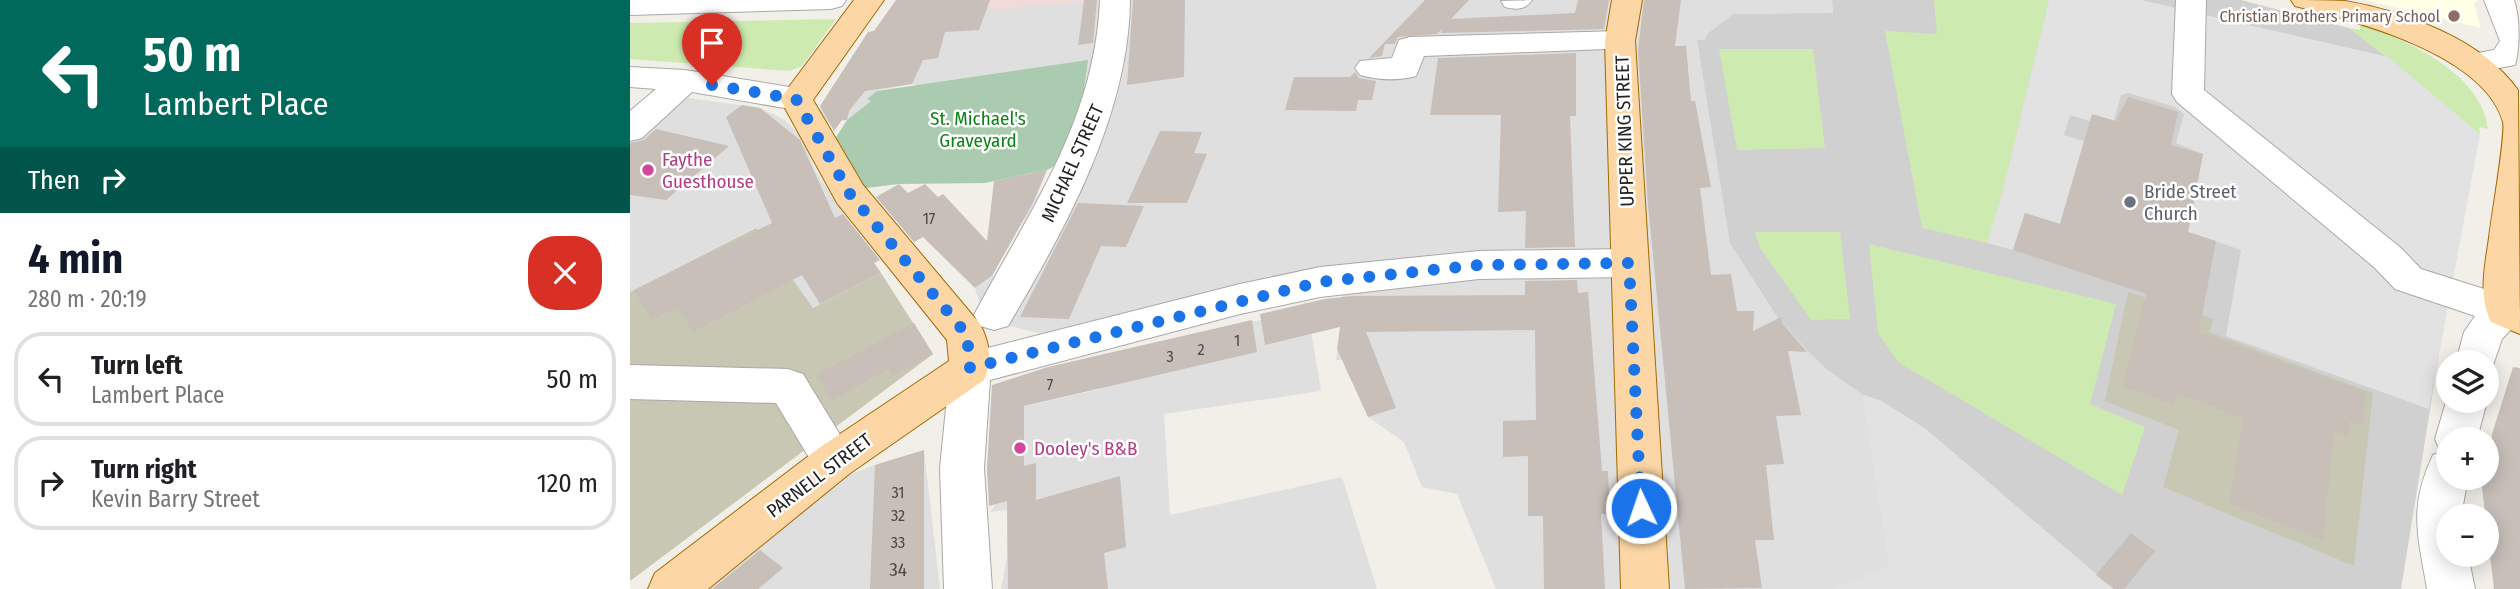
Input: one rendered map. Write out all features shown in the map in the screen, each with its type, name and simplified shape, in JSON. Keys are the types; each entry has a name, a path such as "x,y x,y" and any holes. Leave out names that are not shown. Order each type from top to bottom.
{"main road":[{"path":"869,0 796,99 850,194 967,335 970,368"},
{"name":"UPPER KING STREET","path":"1627,0 1620,41 1645,589"},
{"path":"2306,0 2368,15 2428,37 2472,63 2502,92 2520,124 2503,272 2513,315"},
{"name":"PARNELL STREET","path":"672,589 834,461 970,368"}],"street":[{"path":"630,6 831,0"},
{"name":"MICHAEL STREET","path":"994,315 1026,265 1090,135 1109,78 1115,0"},
{"path":"2191,0 2188,94 2389,258 2408,279 2513,315"},
{"path":"2472,63 2504,58 2518,43 2499,0"},
{"path":"1370,68 1405,69 1410,47 1620,41"},
{"path":"630,99 657,78 796,99"},
{"path":"630,130 657,78"},
{"path":"968,589 962,468 970,368 1320,282 1479,265 1629,263"},
{"path":"2479,350 2484,332 2513,315"},
{"path":"630,382 788,386 834,461"},
{"path":"2442,490 2437,511 2451,589"}],"shaded area":[{"path":"949,0 1096,0 943,14"},
{"path":"1097,0 1832,0 1833,13 1733,14 1707,34 1705,40 1697,41 1711,114 1778,318 1826,369 1863,395 1890,567 1833,589 1496,589 1457,494 1422,487 1404,442 1368,417 1342,360 1336,360 1344,298 1321,266 1041,334 985,319 975,288 1004,269 1027,213 1055,167 912,84 877,91 872,100 847,120 818,124 817,112 868,32 877,31 884,17"},
{"path":"1832,0 2241,0 2349,28 2388,57 2447,305 2440,350 2436,350 2436,373 2401,589 2114,589 1882,401 1863,395 1826,369 1808,351 1778,318 1730,243 1697,40 1705,40 1707,34 1733,14 1833,13"},
{"path":"2049,0 2141,0 2388,57 2480,134 2440,350 2436,350 2436,371 2429,409 2226,336 2241,250 2188,232 2203,154 2176,143 2184,114 2175,107 2128,93 2121,95 2114,121 2090,121 2070,115 2064,135 2084,141 2060,224 2025,213 2013,250 1987,243 2002,193"},
{"name":"Christian Brothers Primary School","path":"2365,0 2477,0 2474,4 2481,28"},
{"path":"667,95 760,108 785,120 802,138 815,170 881,273 813,308 755,228 630,292 630,117"},
{"path":"756,228 813,308 881,273 933,354 630,581 630,292"},
{"path":"2128,292 2214,319 2209,332 2373,393 2354,566 2163,487 2179,430 2105,401"},
{"path":"1306,302 1321,391 1164,414 1170,515 1342,477 1377,589 1001,589 1007,556 1007,510 990,512 1024,466 1017,408 1101,389 1100,355 1283,315"},
{"path":"1863,395 1882,401 1926,429 2114,589 1833,589 1890,566"},
{"path":"924,450 940,589 703,589 837,480 874,465"}],"green space":[{"path":"1934,0 2049,0 2002,193 1987,243 1922,228 1885,31 1937,34"},
{"path":"836,19 802,66 790,71 630,59 630,23"},
{"path":"2360,25 2420,50 2458,76 2473,92 2483,110 2488,129 2479,127 2480,134 2348,48 2386,57 2349,28 2360,30"},
{"path":"1719,49 1813,49 1825,148 1737,150"},
{"name":"St. Michael's Graveyard","path":"1088,60 1073,138 1066,152 1047,170 985,183 899,184 858,189 835,139 847,120 871,101 867,99 877,91"},
{"path":"1755,232 1840,232 1850,319 1811,320 1760,248"},
{"path":"1869,244 2116,304 2090,404 2145,427 2122,495 1898,362 1878,333"}],"building":[{"path":"896,0 990,0 979,30 945,32 938,58 923,60 912,84 865,91 849,111 847,120 842,120 834,131 820,106 868,32 874,31"},
{"path":"1084,0 1097,0 1093,43 1078,45"},
{"path":"1133,0 1185,0 1184,77 1127,85"},
{"path":"1425,0 1469,0 1451,19 1575,13 1578,0 1609,0 1604,29 1441,33 1442,29 1437,34 1398,37 1395,44 1385,44 1382,56 1369,58"},
{"path":"1644,0 1681,0 1675,46 1686,46 1691,101 1695,101 1711,187 1700,188 1711,275 1731,274 1737,311 1754,311 1753,331 1781,317 1782,323 1807,352 1788,351 1801,415 1776,416 1784,464 1766,465 1774,540 1755,540 1762,588 1685,589 1648,204 1638,50"},
{"path":"1576,53 1576,116 1570,116 1575,247 1525,248 1526,211 1498,212 1501,115 1430,115 1438,58"},
{"path":"1355,72 1359,78 1376,81 1372,100 1358,100 1356,111 1285,110 1294,77 1350,77"},
{"path":"2128,97 2178,112 2171,145 2203,154 2188,232 2216,241 2199,332 2365,392 2363,426 2349,421 2348,436 2334,431 2323,541 2229,503 2243,418 2176,393 2174,405 2123,386 2146,294 2013,250 2025,213 2060,224 2092,114 2116,121"},
{"path":"742,105 760,108 800,140 835,218 843,214 880,260 874,263 881,273 820,304 802,275 693,332 678,307 651,320 634,290 772,223 726,117"},
{"path":"656,129 729,146 666,200 630,195 630,143 644,140"},
{"path":"1160,131 1202,132 1194,153 1207,154 1187,203 1127,203"},
{"path":"1047,170 1034,201 992,276 975,288 923,237 914,242 876,197 899,184 908,193 925,184 938,197 943,194 987,241 994,181"},
{"path":"1078,203 1144,206 1126,247 1101,246 1069,319 1020,317"},
{"path":"1577,280 1578,293 1588,292 1602,471 1608,471 1610,514 1601,514 1605,589 1544,589 1543,516 1528,516 1528,456 1503,457 1503,421 1536,420 1535,330 1366,332 1396,408 1368,417 1337,349 1340,327 1265,345 1260,314 1325,299 1352,296 1525,295 1525,281"},
{"path":"1252,320 1257,352 1024,406 1024,466 1036,463 1036,500 1120,476 1126,547 1104,553 1108,589 1008,589 1007,501 989,506 987,468 992,385 1048,367"},
{"path":"914,323 933,354 892,376 888,369 832,400 816,375"},
{"path":"2513,367 2520,368 2520,589 2494,589 2491,567 2499,567 2499,504 2484,504 2482,490 2499,490 2499,427 2494,427"},
{"path":"924,450 924,589 870,589 875,465"},
{"path":"2131,533 2155,551 2124,589 2114,589 2096,575"},
{"path":"760,550 783,568 758,589 712,589"}],"place":[{"name":"Christian Brothers Primary School","path":"2454,16"},
{"name":"Faythe Guesthouse","path":"648,170"},
{"name":"Bride Street Church","path":"2130,202"},
{"name":"Dooley's B&B","path":"1020,448"}],"route":[{"path":"712,85 796,99 850,194 967,335 970,368 1240,299 1320,282 1479,265 1629,263 1641,508"}]}
